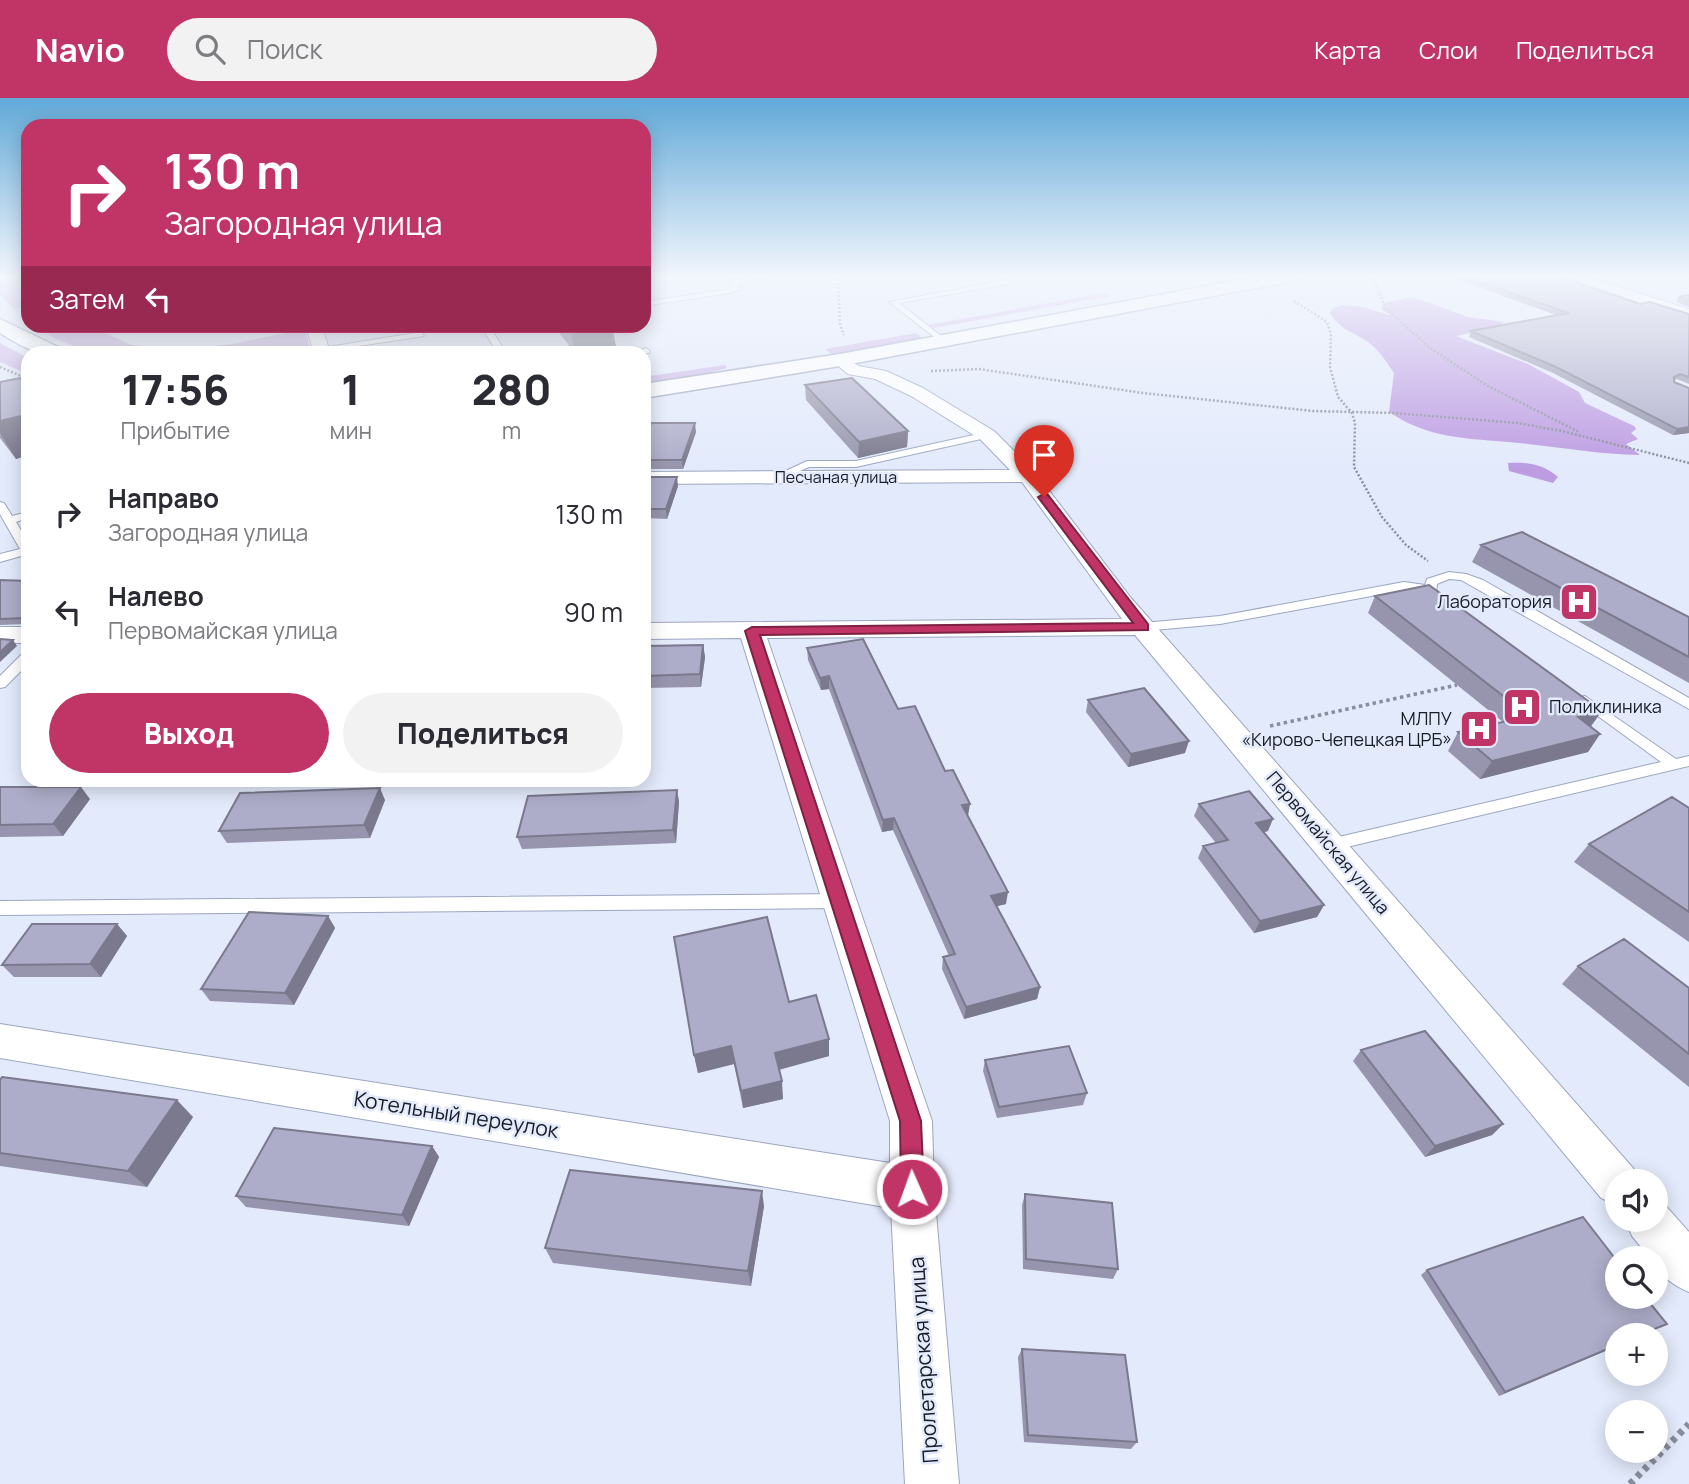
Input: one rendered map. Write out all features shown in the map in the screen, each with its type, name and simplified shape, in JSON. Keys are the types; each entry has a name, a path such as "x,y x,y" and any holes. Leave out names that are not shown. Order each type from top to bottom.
{"street":[{"path":"651,390 844,351 949,340"},
{"name":"Первомайская улица","path":"844,351 854,370 880,375 917,392 987,435 1028,476 1143,627 1605,1169"},
{"name":"Песчаная улица","path":"651,478 1028,476"},
{"path":"651,631 1143,627"},
{"name":"Пролетарская улица","path":"752,631 911,1121 912,1189 932,1484"},
{"path":"0,635 21,635"},
{"name":"Котельный переулок","path":"0,1041 912,1189"},
{"path":"1658,1232 1689,1268"}],"lane":[{"path":"353,346 389,340"},
{"path":"778,477 807,464 856,464 987,435"},
{"path":"0,505 21,540"},
{"path":"9,520 21,516"},
{"path":"0,558 21,552"},
{"path":"1143,627 1220,620 1405,586 1437,594 1432,582 1450,575 1466,577 1689,704"},
{"path":"0,684 21,663"},
{"path":"1576,694 1683,763"},
{"path":"1330,845 1683,763"},
{"path":"0,908 841,901"}],"path":[{"path":"842,340 844,351"},
{"path":"1331,340 1329,367 1338,397 1352,413 1354,467 1382,517 1406,545 1450,575"},
{"path":"1422,340 1461,370 1522,405 1561,420 1590,437"},
{"path":"0,368 21,376"},
{"path":"880,375 979,369 1169,396 1352,413 1517,423 1590,437 1689,463"},
{"path":"1236,734 1457,685"},
{"path":"1630,1484 1689,1424"}],"shaded area":[{"path":"58,340 120,340 141,346 75,346"},
{"path":"253,340 308,340 309,346 214,346"},
{"path":"878,340 920,340 833,355 825,349"},
{"path":"1364,340 1465,340 1528,364 1579,392 1585,403 1634,426 1636,429 1631,433 1638,439 1626,444 1640,455 1454,437 1414,426 1389,412 1394,373"},
{"path":"0,343 21,354 21,371 0,362"},
{"path":"725,365 727,368 697,376 651,382 651,376"},
{"path":"1508,463 1535,465 1558,477 1553,483 1509,471"}],"building":[{"path":"1491,340 1689,340 1689,377 1680,374 1674,377 1674,382 1689,388 1689,427 1677,429 1556,367"},
{"path":"852,378 908,431 859,442 805,385"},
{"path":"21,379 21,417 0,421 0,382"},
{"path":"651,423 695,423 682,460 651,460"},
{"path":"651,477 677,477 666,509 651,509"},
{"path":"1522,532 1689,617 1689,657 1481,545"},
{"path":"0,580 21,581 21,618 0,619"},
{"path":"1429,585 1602,711 1578,717 1600,734 1492,761 1458,732 1529,716 1375,596"},
{"path":"0,639 13,640 0,652"},
{"path":"863,639 898,709 915,706 945,771 953,770 970,804 962,805 1008,892 991,896 1040,987 966,1007 943,957 955,954 894,818 883,820 829,676 820,678 807,648"},
{"path":"703,645 700,674 651,676 651,646"},
{"path":"1144,688 1189,741 1131,754 1088,700"},
{"path":"0,787 81,787 53,824 0,825"},
{"path":"380,788 364,825 219,831 240,793"},
{"path":"677,790 673,830 517,837 528,796"},
{"path":"1249,791 1273,819 1256,823 1324,905 1260,921 1203,846 1228,840 1199,804"},
{"path":"1672,797 1689,808 1689,912 1589,844"},
{"path":"249,912 328,916 285,993 201,989"},
{"path":"767,917 789,1002 816,995 829,1039 775,1053 782,1081 741,1091 731,1046 694,1055 674,937"},
{"path":"32,924 117,924 90,964 2,965"},
{"path":"1624,939 1689,988 1689,1054 1578,966"},
{"path":"1425,1031 1503,1124 1435,1146 1361,1050"},
{"path":"1069,1046 1087,1093 999,1107 985,1060"},
{"path":"2,1077 177,1100 128,1171 0,1153"},
{"path":"274,1128 432,1146 402,1215 236,1196"},
{"path":"570,1170 762,1191 748,1271 545,1248"},
{"path":"1025,1194 1112,1203 1118,1269 1026,1259"},
{"path":"1583,1217 1605,1246 1605,1309 1655,1309 1666,1323 1605,1323 1605,1350 1505,1392 1427,1270"},
{"path":"1022,1349 1125,1355 1137,1442 1028,1435"}],"place":[{"name":"Лаборатория","path":"1579,602"},
{"name":"Поликлиника","path":"1522,707"},
{"name":"МЛПУ «Кирово-Чепецкая ЦРБ»","path":"1479,729"}],"route":[{"path":"912,1189 911,1121 752,631 1143,627 1122,603 1044,497"}]}
